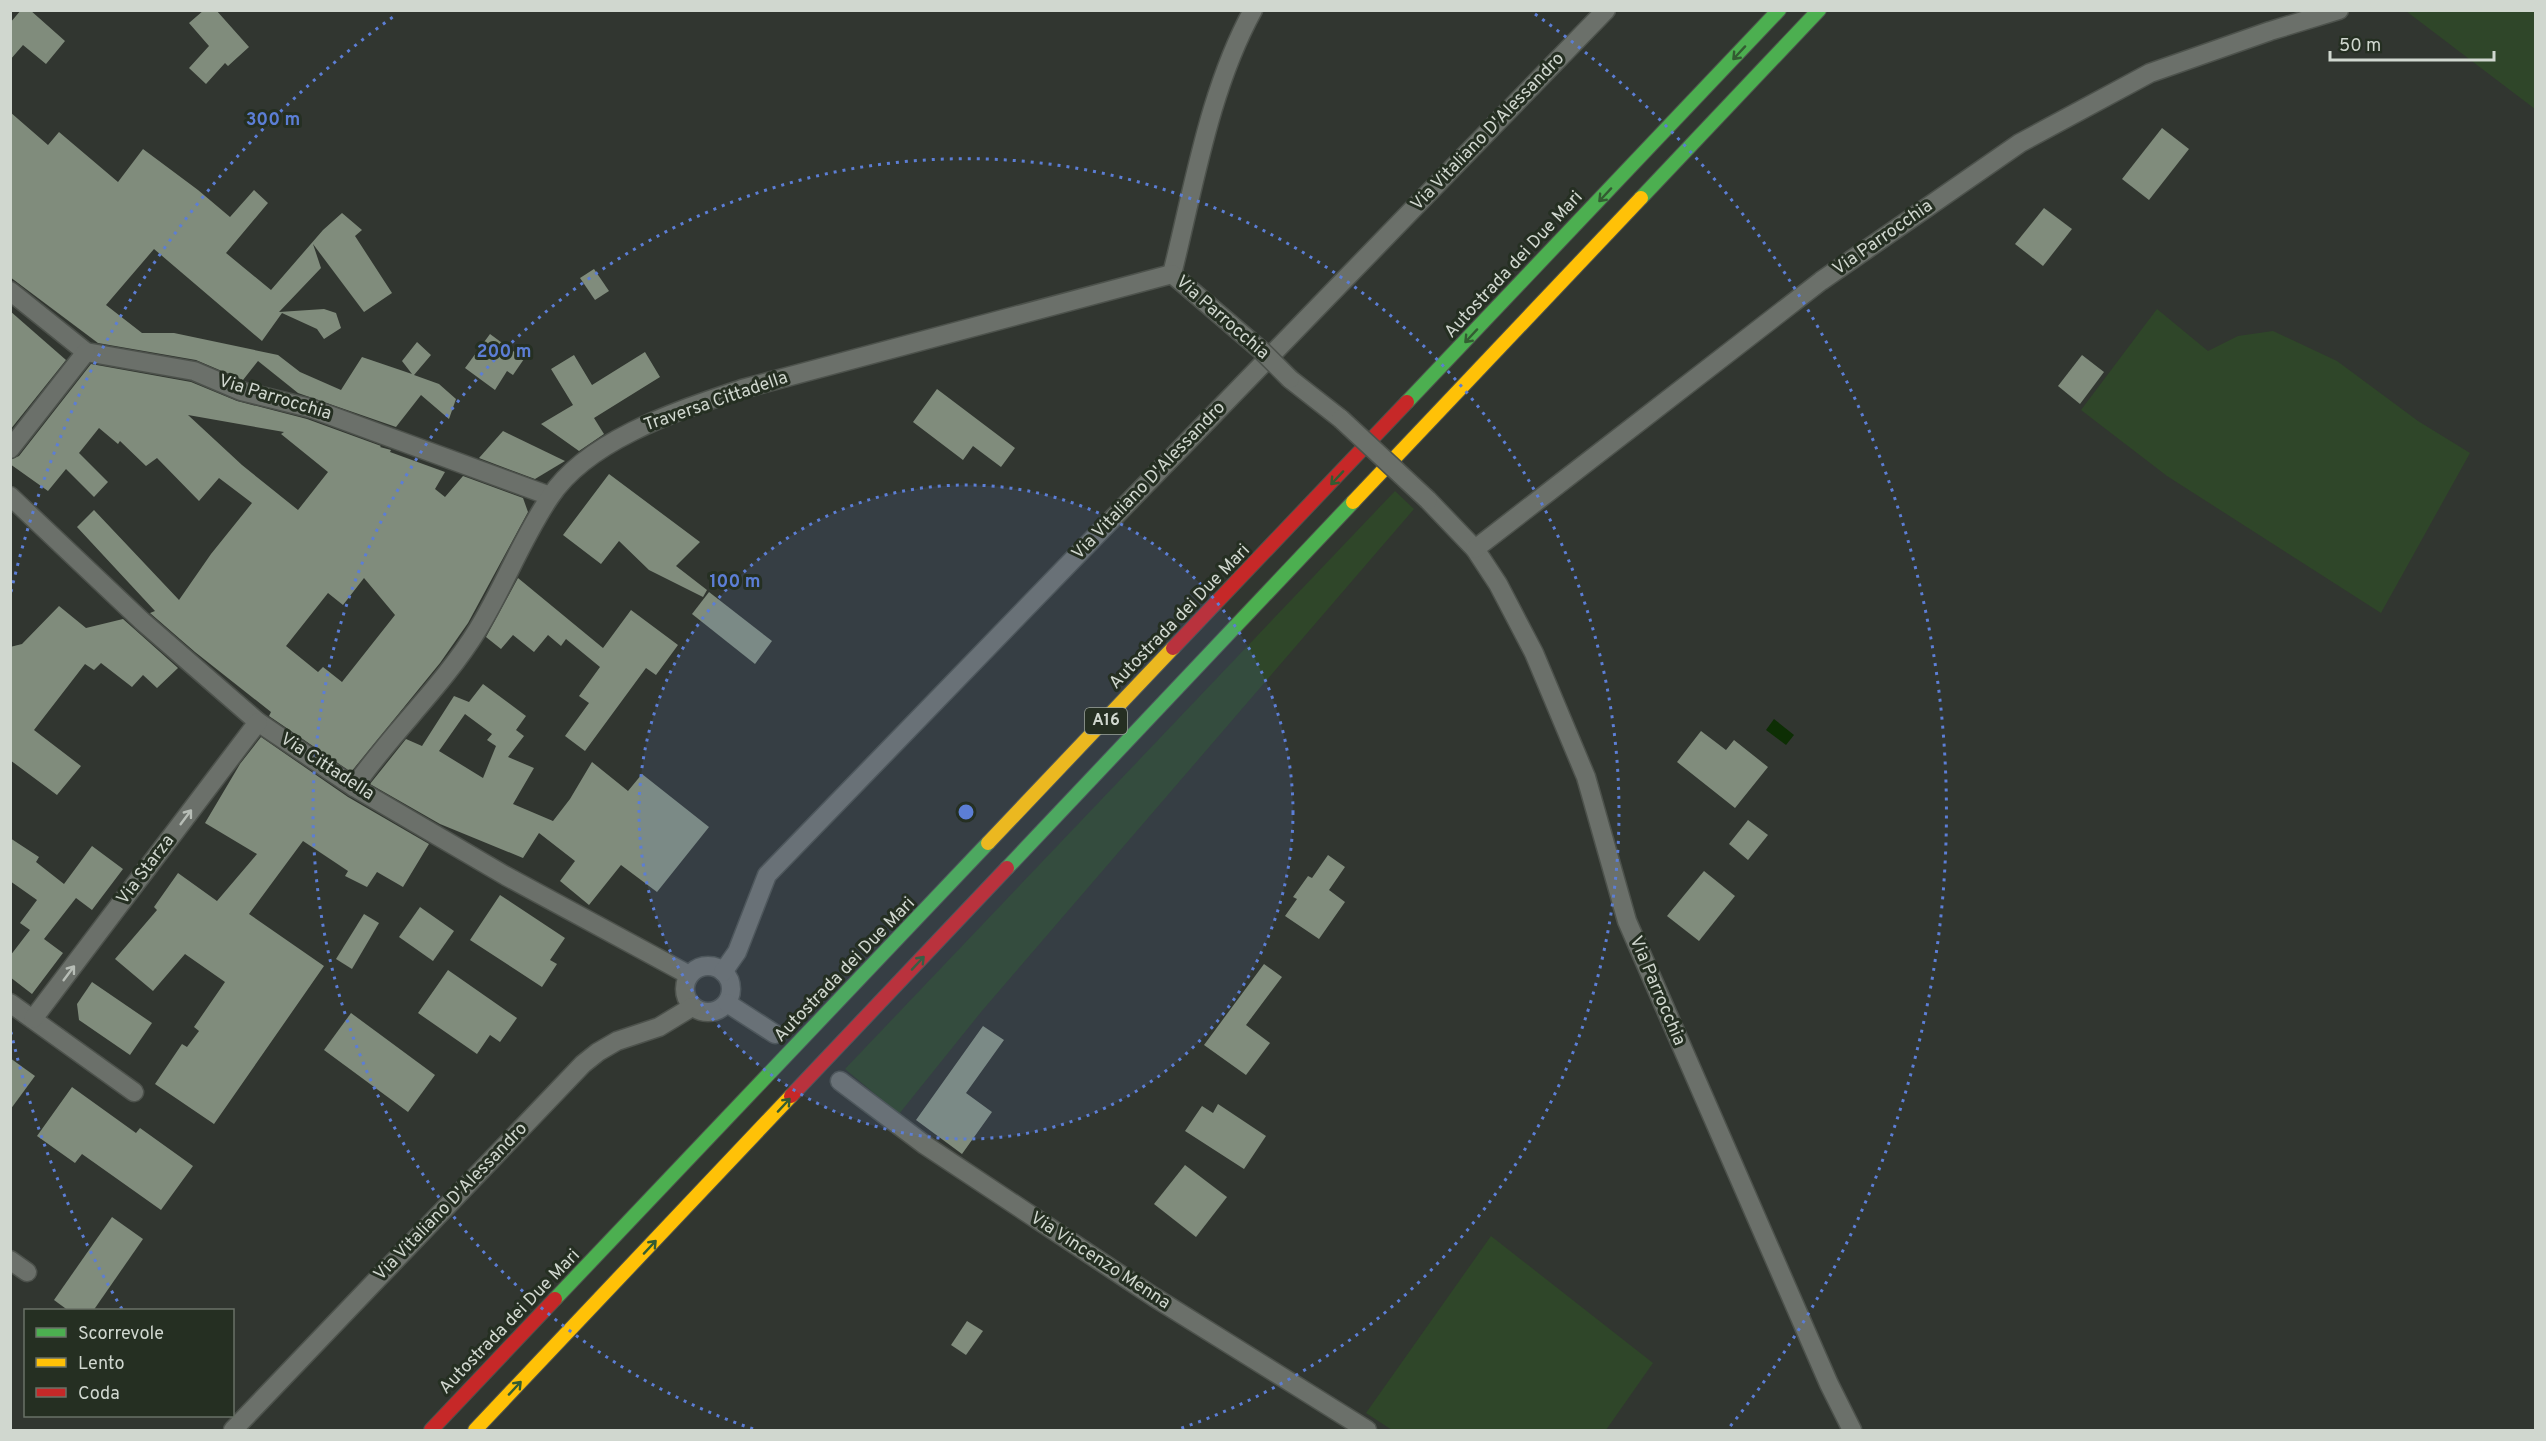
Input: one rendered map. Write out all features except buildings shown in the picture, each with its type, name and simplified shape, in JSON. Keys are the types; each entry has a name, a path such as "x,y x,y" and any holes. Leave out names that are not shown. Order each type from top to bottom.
{"highway":[{"name":"Autostrada dei Due Mari","path":"431,1431 1779,10"},
{"name":"A16","path":"475,1431 1820,10"}],"street":[{"name":"Via Parrocchia","path":"1253,10 1240,35 1218,90 1172,274 1262,351 1290,379 1341,418 1428,500 1475,549 1498,584 1534,652 1586,777 1627,921 1824,1373 1852,1431"},
{"name":"Via Vitaliano D'Alessandro","path":"723,972 737,952 767,875 1606,10"},
{"name":"Via Parrocchia","path":"1475,549 1821,281 2020,143 2150,73 2270,31 2339,10"},
{"name":"Traversa Cittadella","path":"354,787 452,667 478,629 550,496 570,473 602,450 636,430 681,410 742,389 1172,274"},
{"name":"Via Parrocchia","path":"10,291 86,352 194,371 242,391 310,408 550,496"},
{"path":"10,449 86,352"},
{"name":"Via Cittadella","path":"10,496 142,621 258,722 354,787 506,876 689,975"},
{"name":"Via Starza","path":"33,1019 258,722"},
{"path":"709,966 723,972 730,983 730,997 727,1003 714,1012 699,1011 692,1007 685,995 689,975 702,967 709,966"},
{"path":"10,1003 134,1092"},
{"path":"727,1003 775,1034"},
{"name":"Via Vitaliano D'Alessandro","path":"233,1431 583,1064 617,1041 659,1027 692,1007"},
{"name":"Via Vincenzo Menna","path":"840,1080 925,1145 1145,1291 1367,1431"},
{"path":"10,1260 27,1272"}],"shaded area":[{"path":"2406,11 2535,11 2535,109"},
{"path":"2157,309 2208,351 2238,336 2273,331 2337,361 2418,421 2470,453 2381,613 2167,476 2081,410"},
{"path":"1395,491 1414,509 981,1012 899,1114 845,1069"},
{"path":"1774,719 1794,735 1786,745 1766,730"},
{"path":"1491,1236 1653,1363 1606,1430 1392,1430 1366,1413"}],"traffic: fast":[{"path":"1407,402 1779,10"},
{"path":"1641,198 1819,10"},
{"path":"1007,868 1353,502"},
{"path":"555,1299 988,843"}],"traffic: slow":[{"path":"1353,502 1641,198"},
{"path":"988,843 1173,648"},
{"path":"475,1430 791,1096"}],"traffic: jam":[{"path":"1173,648 1407,402"},
{"path":"791,1096 1007,868"},
{"path":"431,1430 555,1299"}]}
